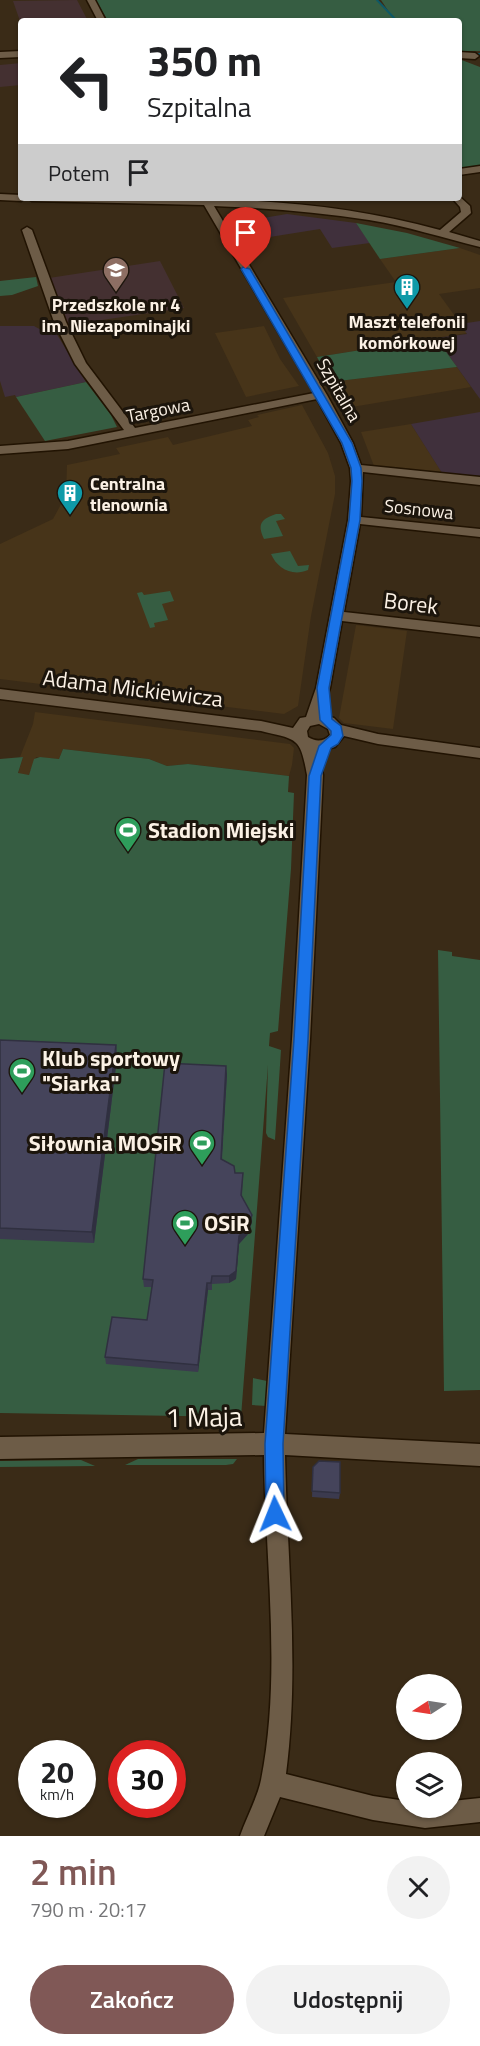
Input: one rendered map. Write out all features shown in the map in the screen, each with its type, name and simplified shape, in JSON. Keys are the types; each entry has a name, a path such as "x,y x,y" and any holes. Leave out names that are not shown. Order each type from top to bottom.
{"street":[{"path":"91,0 100,18"},
{"path":"0,55 18,54"},
{"path":"462,56 475,56"},
{"path":"462,172 480,169"},
{"path":"0,197 18,198"},
{"path":"207,201 339,212 442,233 480,244"},
{"name":"Szpitalna","path":"207,201 321,395 347,443 356,468 354,520 323,688 318,733"},
{"path":"442,233 466,213 465,206 460,201"},
{"path":"27,230 60,322 81,364 132,433"},
{"name":"Targowa","path":"0,450 42,448 132,433 321,395"},
{"path":"356,468 480,481"},
{"name":"Sosnowa","path":"354,520 480,533"},
{"name":"Borek","path":"336,616 480,632"},
{"name":"Adama Mickiewicza","path":"0,694 480,753"},
{"path":"252,1836 272,1783 284,1684 274,1495 274,1444 301,1039 318,733"},
{"name":"1 Maja","path":"0,1448 274,1444 480,1455"},
{"path":"272,1783 373,1808 425,1816 480,1810"}],"shaded area":[{"path":"77,0 86,18 19,18 13,1"},
{"path":"18,63 18,85 0,87 0,65"},
{"path":"287,214 356,223 370,243 332,248 320,229 244,241 233,223"},
{"path":"460,248 480,255 480,288 439,294 467,333 317,357 283,298 396,282 380,259"},
{"name":"Przedszkole nr 4 im. Niezapominajki","path":"160,261 184,308 68,325 49,278"},
{"path":"480,321 480,399 436,338 467,334 460,324"},
{"path":"0,326 34,326 43,331 53,328 86,382 16,397 15,395 5,397 0,381"},
{"path":"264,326 280,359 299,386 246,397 215,333"},
{"path":"457,367 471,387 346,408 330,382"},
{"path":"302,405 328,453 335,476 335,494 311,616 298,706 284,714 0,679 0,544 53,519 66,495 67,465 120,454 116,448 168,437 173,445 252,426 248,420 259,417 257,415"},
{"path":"480,412 480,476 442,473 411,424"},
{"path":"411,424 442,473 374,466 361,432"},
{"path":"356,625 407,631 393,729 344,723 339,718"},
{"path":"35,712 290,744 294,748 292,765 289,776 188,764 167,766 149,759 63,749 59,759 36,757 29,775 18,774 23,757 20,757 33,724"}],"green space":[{"path":"96,0 377,0 389,12 381,0 480,0 480,51 462,51 462,18 106,18"},
{"path":"462,60 480,67 480,167 462,170"},
{"path":"356,223 407,233 460,248 380,259"},
{"path":"36,277 38,286 12,295 0,296 0,281"},
{"path":"436,338 457,367 330,382 317,357"},
{"path":"86,382 111,415 117,427 45,441 16,397"},
{"path":"276,514 281,514 285,519 276,521 283,536 264,539 262,523"},
{"path":"290,551 298,566 309,565 308,570 291,572 286,570 271,554"},
{"path":"170,591 174,601 162,604 168,620 154,623 155,627 150,628 137,593 142,592 144,595"},
{"path":"63,749 149,759 167,766 188,764 289,776 288,792 294,793 291,869 278,1031 270,1033 269,1046 281,1050 275,1140 268,1137 266,1133 268,1065 241,1417 0,1413 0,759 23,757 18,773 29,775 34,759 40,757 59,759"},
{"path":"438,950 452,952 452,956 480,960 480,1390 444,1391"},
{"path":"253,1378 267,1381 267,1406 252,1405"},
{"path":"138,1459 237,1459 233,1464 226,1465 125,1465"},
{"path":"81,1460 95,1466 0,1467 0,1461"}],"building":[{"path":"0,1040 116,1045 92,1232 0,1228"},
{"path":"165,1063 226,1066 221,1159 234,1166 235,1173 243,1173 241,1195 252,1215 248,1226 239,1236 236,1271 229,1276 212,1276 211,1283 207,1283 198,1365 105,1357 112,1317 147,1320 153,1280 143,1279"},
{"path":"319,1461 340,1462 340,1493 312,1491 313,1467"}],"waterway":[{"path":"377,0 394,18"},
{"path":"462,54 480,54"}],"place":[{"name":"Przedszkole nr 4 im. Niezapominajki","path":"116,293"},
{"name":"Maszt telefonii komórkowej","path":"407,310"},
{"name":"Centralna tlenownia","path":"70,516"},
{"name":"Stadion Miejski","path":"128,853"},
{"name":"Klub sportowy \"Siarka\"","path":"22,1094"},
{"name":"Siłownia MOSiR","path":"202,1166"},
{"name":"OSiR","path":"185,1246"}],"route":[{"path":"246,269 347,443 356,468 357,481 354,520 323,688 326,720 337,729 337,736 334,741 325,746 315,776 301,1039 274,1444 275,1514"}]}
